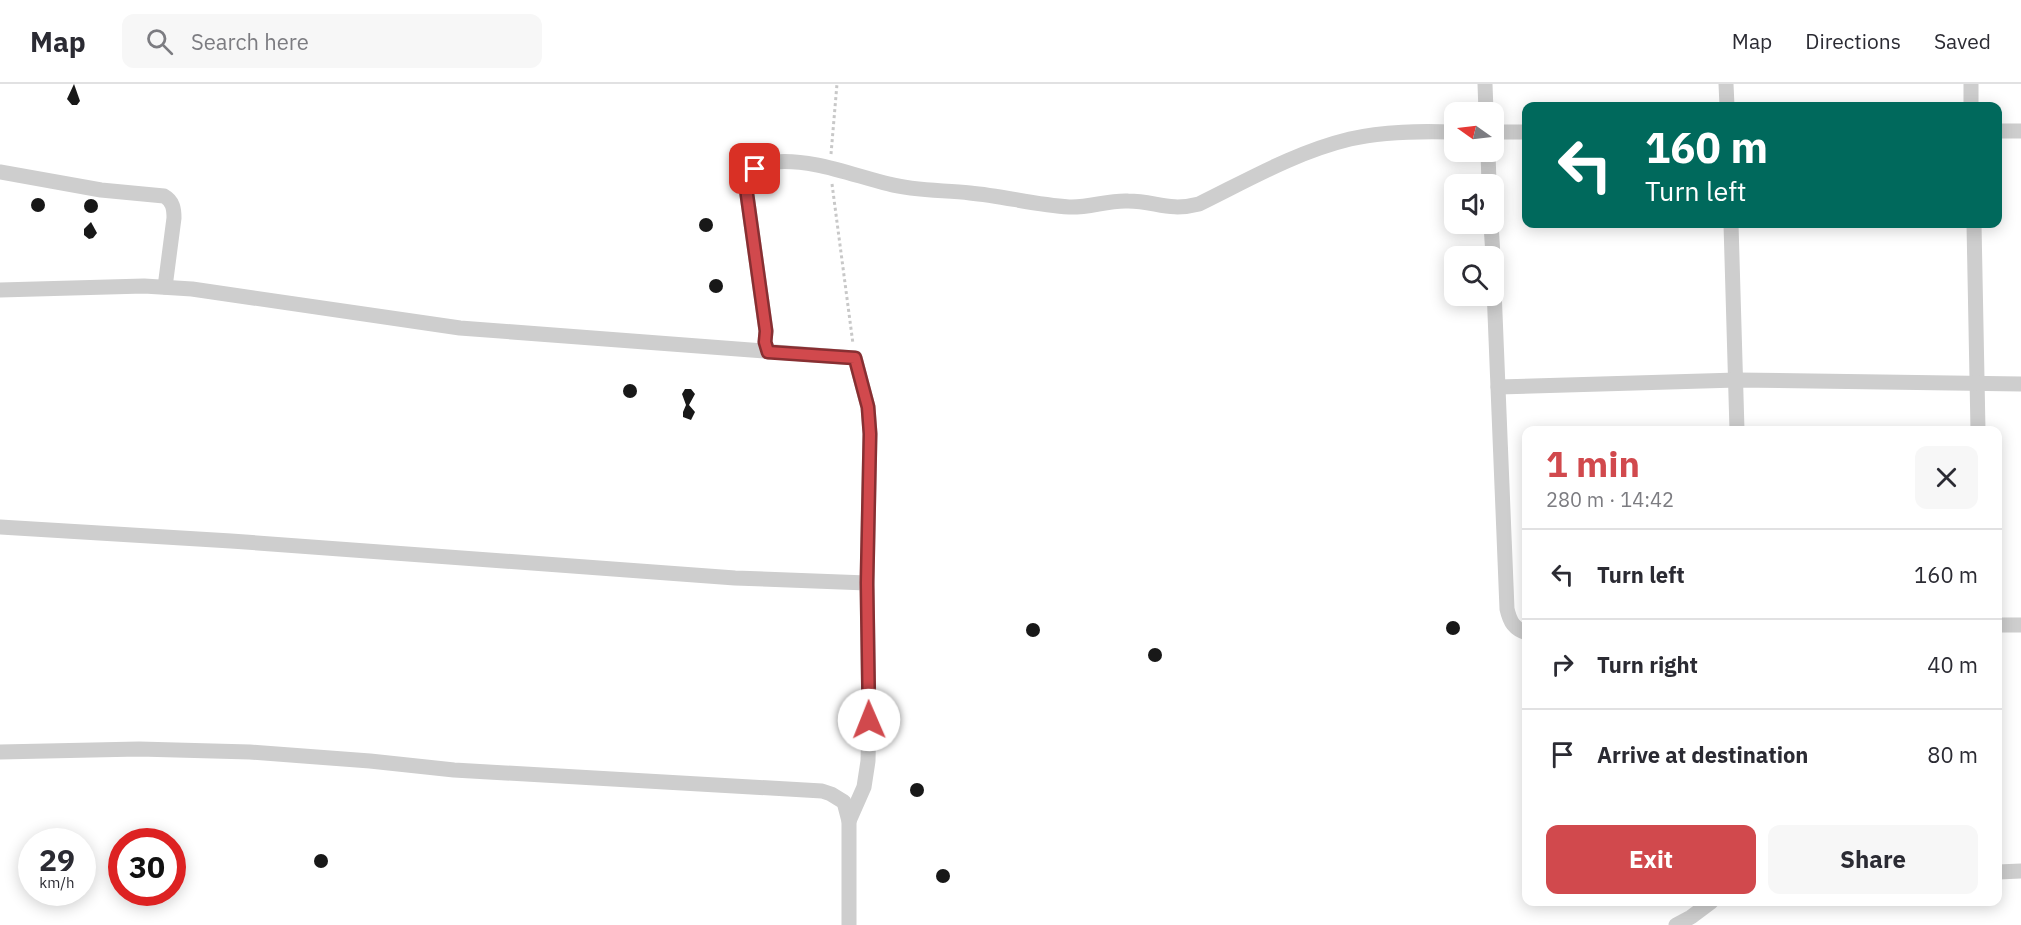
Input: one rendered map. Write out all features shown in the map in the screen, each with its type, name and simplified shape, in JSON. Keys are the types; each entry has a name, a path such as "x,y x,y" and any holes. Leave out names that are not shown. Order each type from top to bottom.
{"street":[{"path":"1485,84 1486,102"},
{"path":"1726,84 1727,102"},
{"path":"1971,84 1971,102"},
{"path":"2002,131 2021,131"},
{"path":"768,352 746,180 755,169 775,162 830,169 905,187 968,192 1042,204 1070,207 1127,201 1187,208 1286,162 1352,138 1395,133 1444,132"},
{"path":"1504,132 1522,132"},
{"path":"0,172 101,190 168,198 174,208 174,218 165,287"},
{"path":"1731,228 1737,426"},
{"path":"1974,228 1978,426"},
{"path":"0,290 165,287 192,289 294,302 460,328 855,358 868,407 870,434 867,583 868,761 864,787 849,821"},
{"path":"1495,306 1506,609 1512,623 1522,631"},
{"path":"1498,387 1737,380 2021,384"},
{"path":"0,527 243,542 735,578 867,583"},
{"path":"2002,625 2021,624"},
{"path":"0,752 139,748 250,752 370,761 435,769 822,791 839,797 844,802 849,821 849,925"},
{"path":"2002,872 2021,871"},
{"path":"1676,925 1706,906"}],"path":[{"path":"837,84 830,169 855,358"}],"building":[{"path":"74,84 80,101 77,105 72,105 67,99"},
{"path":"38,198 43,200 45,205 43,210 38,212 33,210 31,205 33,200"},
{"path":"91,199 96,201 98,206 96,211 91,213 86,211 84,206 86,201"},
{"path":"706,218 711,220 713,225 711,230 706,232 701,230 699,225 701,220"},
{"path":"91,222 97,233 89,239 84,235 84,229"},
{"path":"716,279 721,281 723,286 721,291 716,293 711,291 709,286 711,281"},
{"path":"630,384 635,386 637,391 635,396 630,398 625,396 623,391 625,386"},
{"path":"685,389 691,389 695,394 689,405 695,412 691,420 683,417 686,405 682,394"},
{"path":"1453,621 1458,623 1460,628 1458,633 1453,635 1448,633 1446,628 1448,623"},
{"path":"1033,623 1038,625 1040,630 1038,635 1033,637 1028,635 1026,630 1028,625"},
{"path":"1155,648 1160,650 1162,655 1160,660 1155,662 1150,660 1148,655 1150,650"},
{"path":"917,783 922,785 924,790 922,795 917,797 912,795 910,790 912,785"},
{"path":"321,854 326,856 328,861 326,866 321,868 316,866 314,861 316,856"},
{"path":"943,869 948,871 950,876 948,881 943,883 938,881 936,876 938,871"}],"route":[{"path":"755,169 746,180 746,188 768,352 855,358 868,407 870,434 867,583 869,720"}]}
